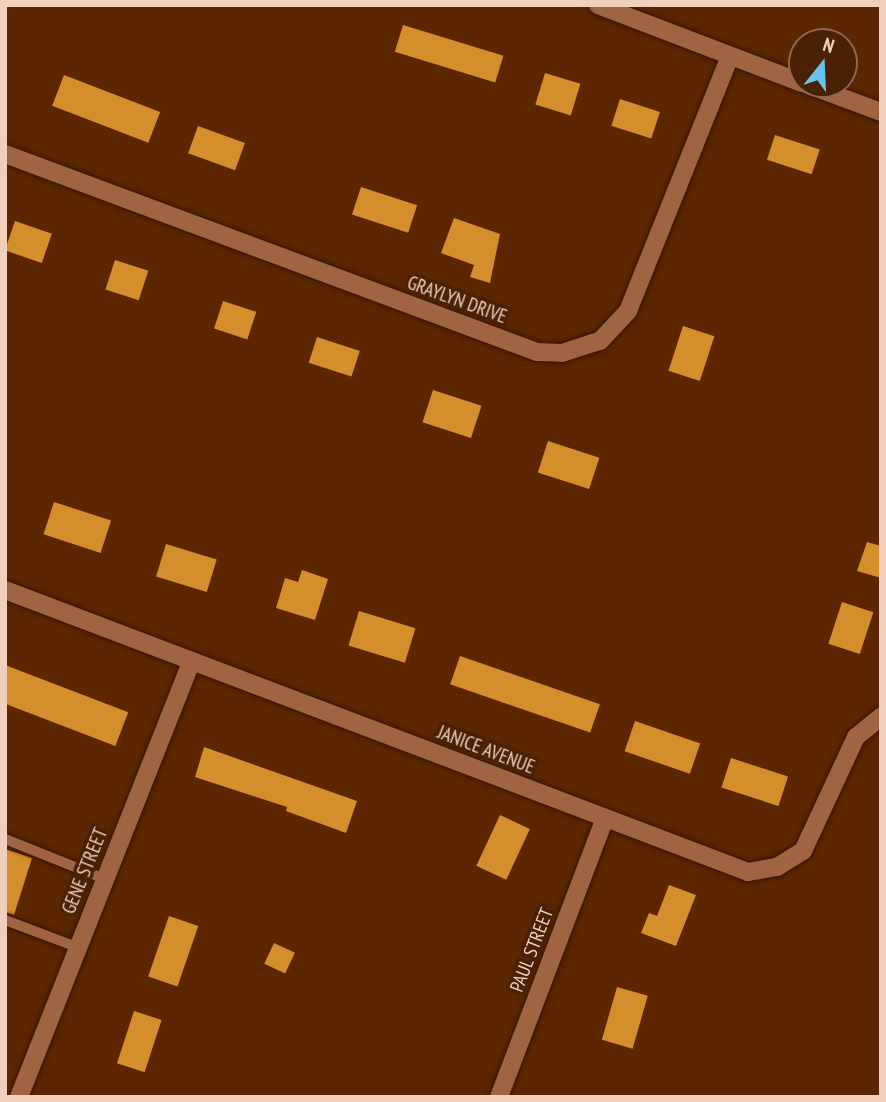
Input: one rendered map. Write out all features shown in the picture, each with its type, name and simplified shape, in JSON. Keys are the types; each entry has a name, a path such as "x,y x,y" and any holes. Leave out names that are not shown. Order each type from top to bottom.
{"street":[{"path":"598,5 788,77"},
{"name":"GRAYLYN DRIVE","path":"5,154 537,352 562,353 600,341 628,311 730,56"},
{"path":"844,98 881,112"},
{"name":"JANICE AVENUE","path":"5,590 748,872 776,867 803,851 856,737 881,717"},
{"name":"GENE STREET","path":"19,1097 192,661"},
{"name":"PAUL STREET","path":"499,1097 605,818"}],"lane":[{"path":"5,839 105,879"},
{"path":"5,920 77,947"}],"building":[{"path":"403,25 503,56 495,82 395,52"},
{"path":"545,73 580,84 571,115 535,105"},
{"path":"64,75 160,112 148,143 52,106"},
{"path":"620,99 660,112 651,139 611,126"},
{"path":"198,126 245,143 235,170 188,153"},
{"path":"775,135 820,150 812,174 767,160"},
{"path":"361,187 417,205 408,233 352,215"},
{"path":"454,218 500,234 490,283 470,277 474,265 441,253"},
{"path":"15,221 52,234 42,263 5,250"},
{"path":"115,260 148,271 139,300 105,289"},
{"path":"223,301 256,312 247,339 214,329"},
{"path":"683,326 714,336 700,381 668,371"},
{"path":"317,337 360,351 351,377 309,363"},
{"path":"433,390 482,406 471,438 422,422"},
{"path":"548,441 599,458 589,489 538,472"},
{"path":"54,502 111,521 101,553 43,534"},
{"path":"867,542 881,546 881,578 857,571"},
{"path":"166,544 217,559 207,592 156,577"},
{"path":"302,570 328,579 315,620 276,608 285,578 298,582"},
{"path":"842,602 873,612 860,654 828,644"},
{"path":"359,611 415,628 405,663 348,645"},
{"path":"460,656 600,704 590,733 450,684"},
{"path":"5,665 128,712 115,746 5,704"},
{"path":"635,721 700,743 690,774 625,751"},
{"path":"204,747 357,801 346,833 286,811 287,807 195,777"},
{"path":"731,758 788,777 778,806 721,787"},
{"path":"500,815 530,829 506,880 476,866"},
{"path":"5,849 32,858 14,915 5,912"},
{"path":"669,885 696,895 676,946 641,933 649,913 657,916"},
{"path":"169,916 198,926 177,987 148,977"},
{"path":"274,943 295,953 285,974 264,964"},
{"path":"617,987 648,996 633,1049 602,1040"},
{"path":"134,1011 162,1020 145,1072 117,1063"}]}
